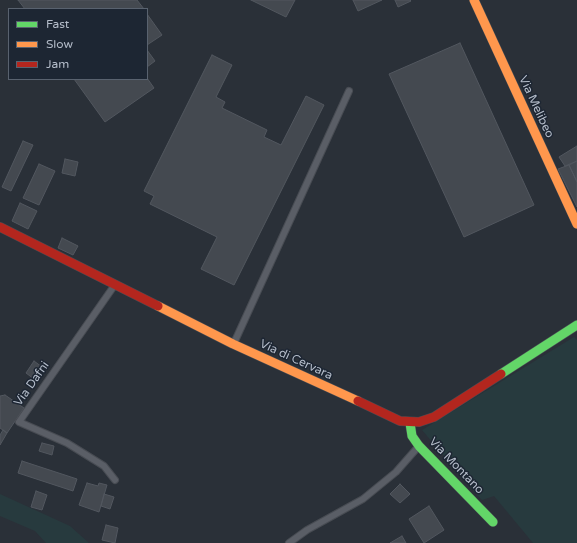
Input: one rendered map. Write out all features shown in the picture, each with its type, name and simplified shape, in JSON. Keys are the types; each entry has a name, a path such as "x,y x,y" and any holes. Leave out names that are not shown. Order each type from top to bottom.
{"street":[{"name":"Via Melibeo","path":"474,0 577,224"},
{"name":"Via di Cervara","path":"0,227 233,344 390,418 410,423 420,422 434,417 577,325"},
{"name":"Via Montano","path":"410,423 412,436 419,446 493,522"}],"lane":[{"path":"233,344 349,91"},
{"name":"Via Dafni","path":"115,284 19,422 67,443 104,466 115,480"},
{"path":"289,543 307,530 363,499 396,472 419,446"}],"green space":[{"path":"574,337 577,340 577,543 533,543 494,496 482,500 477,495 422,430"},
{"path":"0,494 70,526 89,543 46,543 35,531 0,516"}],"building":[{"path":"18,0 137,0 143,8 24,8"},
{"path":"251,0 295,0 286,17"},
{"path":"353,0 382,0 358,11"},
{"path":"395,0 410,0 411,1 398,7"},
{"path":"148,15 162,35 148,44"},
{"path":"460,43 534,205 464,237 389,74"},
{"path":"148,51 155,61 148,66"},
{"path":"212,55 232,65 216,97 225,102 222,108 267,130 264,137 281,145 306,96 324,105 234,285 201,269 217,237 150,204 154,196 144,191"},
{"path":"148,79 154,88 105,122 75,80"},
{"path":"23,141 33,145 11,191 2,187"},
{"path":"577,146 577,161 565,166 559,157"},
{"path":"65,159 78,162 75,176 62,173"},
{"path":"577,161 577,182 569,165"},
{"path":"39,164 55,171 39,205 23,198"},
{"path":"569,165 577,182 577,207 558,169"},
{"path":"20,203 37,211 28,229 12,221"},
{"path":"62,238 78,246 73,255 58,248"},
{"path":"34,361 42,367 34,379 26,373"},
{"path":"5,395 24,408 7,433 0,428 0,396"},
{"path":"3,430 7,433 0,445 0,435"},
{"path":"42,443 54,446 52,455 39,451"},
{"path":"22,461 77,479 73,491 18,473"},
{"path":"87,483 98,486 99,483 107,485 99,512 79,505"},
{"path":"400,484 410,494 400,503 390,494"},
{"path":"36,491 47,495 42,510 31,507"},
{"path":"104,494 114,497 110,509 101,506"},
{"path":"429,506 444,530 424,543 409,519"},
{"path":"106,525 118,528 115,543 102,540"},
{"path":"402,536 406,543 390,543"}],"traffic: fast":[{"path":"501,374 577,325"},
{"path":"410,423 412,436 419,446 493,522"}],"traffic: slow":[{"path":"474,0 577,224"},
{"path":"158,306 233,344 358,401"}],"traffic: jam":[{"path":"0,227 158,306"},
{"path":"358,401 400,421 419,422 434,417 501,374"}]}
